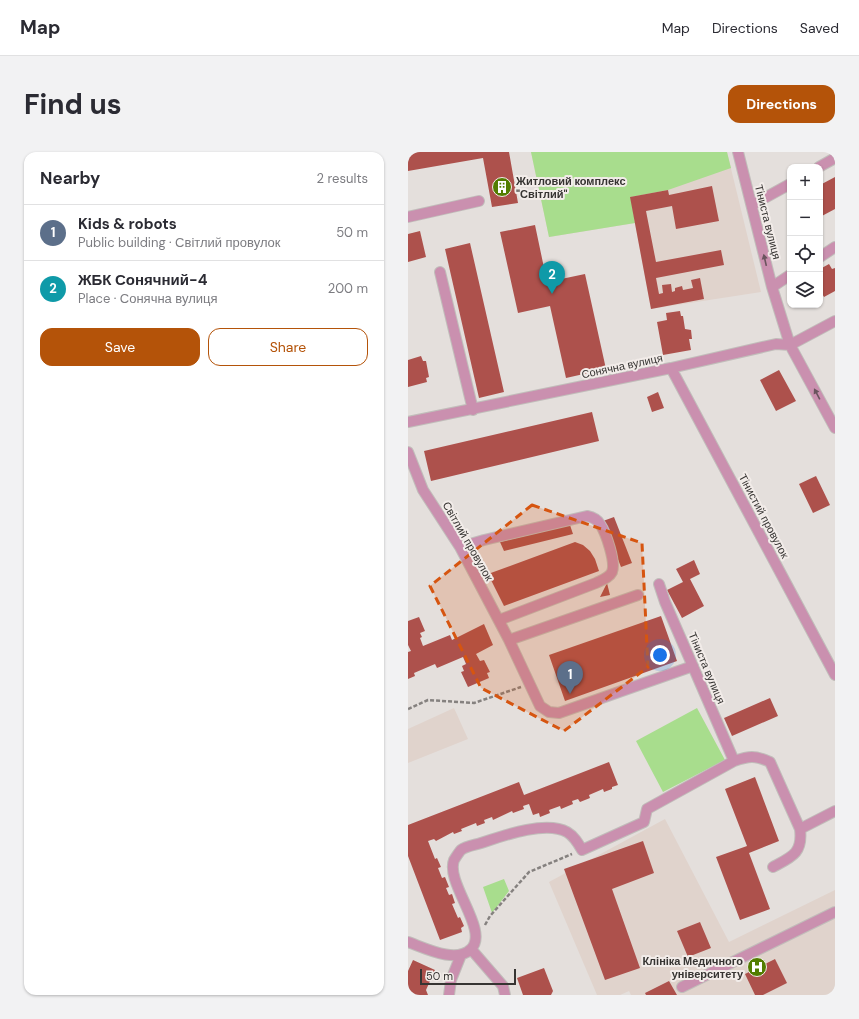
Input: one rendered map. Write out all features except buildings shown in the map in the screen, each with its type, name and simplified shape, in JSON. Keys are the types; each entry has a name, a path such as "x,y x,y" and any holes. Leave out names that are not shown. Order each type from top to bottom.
{"street":[{"name":"Тіниста вулиця","path":"738,152 772,287 790,345 835,428"},
{"path":"823,165 835,158"},
{"path":"752,205 787,186"},
{"path":"408,217 479,201"},
{"path":"823,255 835,248"},
{"path":"440,272 473,410"},
{"path":"772,287 787,277"},
{"name":"Сонячна вулиця","path":"408,422 473,410 776,344 790,345 835,321"},
{"name":"Тінистий провулок","path":"671,368 835,675"},
{"name":"Світлий провулок","path":"408,452 423,490 460,547 510,640 540,706 549,712 558,713 692,666"},
{"path":"460,547 587,516 594,518 600,524 613,558 612,572 608,577 596,583 498,620"},
{"name":"Тіниста вулиця","path":"659,584 692,666 734,761"},
{"path":"510,640 638,595"},
{"path":"408,942 442,955 461,955 471,949 475,941 475,931 454,876 454,862 461,850 523,830 548,828 566,831 576,840 582,850 644,822 647,808 734,761 745,757 758,756 770,762 800,829 801,840 793,857 773,867"},
{"path":"800,829 835,811"},
{"path":"682,987 835,912"},
{"path":"471,949 503,986 505,995"},
{"path":"449,995 451,980 461,955"}],"path":[{"path":"408,709 428,700 474,703 530,684"},
{"path":"475,931 483,928 490,916 529,872 582,850"}],"highlighted area":[{"path":"532,505 642,543 648,667 564,731 481,688 430,586"}],"shaded area":[{"path":"531,152 727,152 761,292 651,309 635,223 549,237"},
{"path":"454,708 468,739 408,763 408,729"},
{"path":"665,819 729,942 835,890 835,995 631,995 629,991 620,995 597,995 549,882"}],"green space":[{"path":"531,152 727,152 731,168 668,190 631,197 635,223 549,237"},
{"path":"697,708 725,760 663,792 636,741"},
{"path":"504,879 509,891 492,913 483,887"}],"place":[{"name":"Житловий комплекс \"Світлий\"","path":"502,187"},
{"name":"ЖБК Сонячний-4","path":"552,294"},
{"name":"Kids & robots","path":"570,694"},
{"name":"Клініка Медичного університету","path":"757,967"}]}
